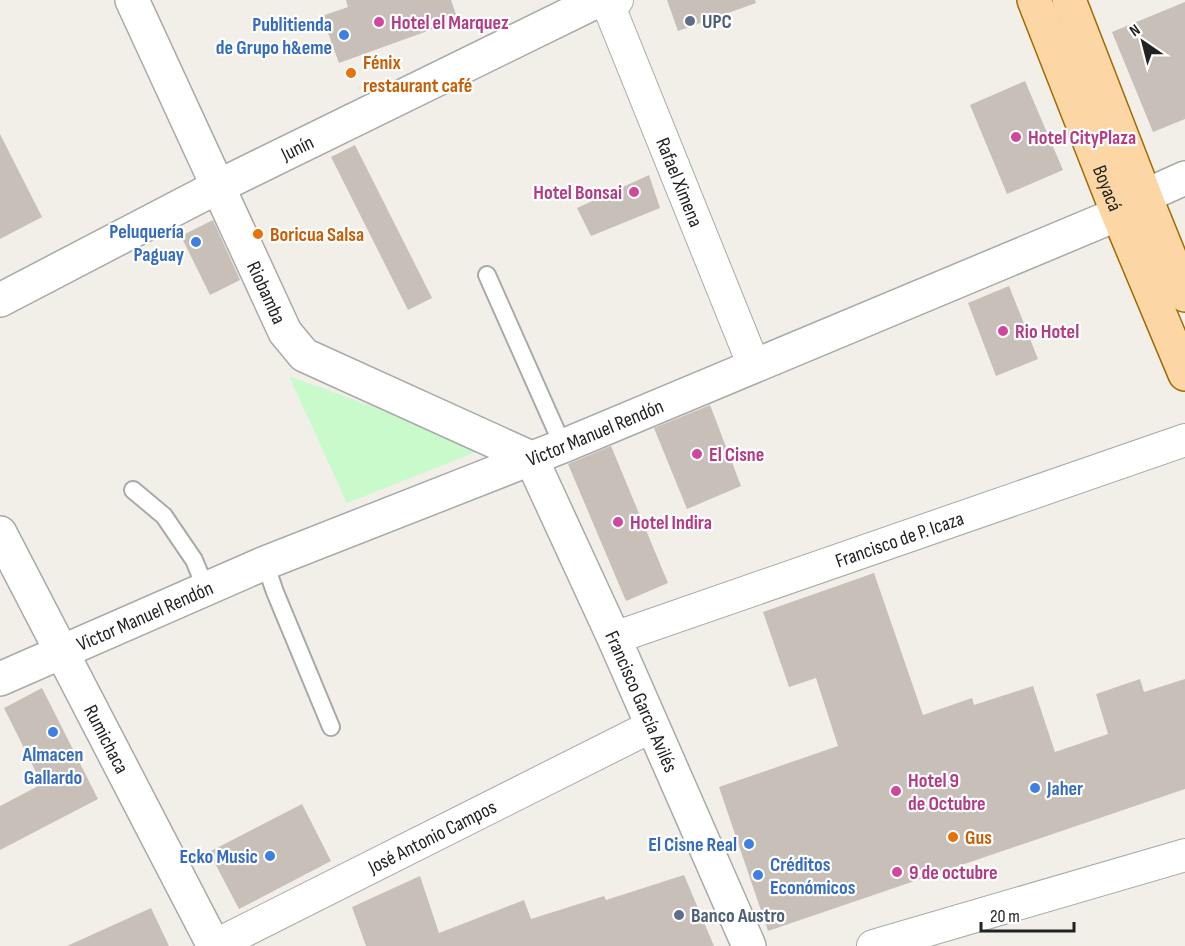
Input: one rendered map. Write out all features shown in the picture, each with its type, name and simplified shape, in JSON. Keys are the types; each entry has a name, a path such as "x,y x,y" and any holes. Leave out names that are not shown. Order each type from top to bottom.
{"main road":[{"name":"Boyacá","path":"1034,0 1131,206 1185,295"},
{"name":"Boyacá","path":"1070,0 1131,206 1185,374"}],"street":[{"name":"Riobamba","path":"132,0 285,332 304,356 531,458"},
{"name":"Junín","path":"0,300 217,187 599,0"},
{"name":"Rafael Ximena","path":"617,0 610,9 754,366"},
{"name":"Victor Manuel Rendón","path":"0,679 265,563 562,446 754,366 1131,206 1185,178"},
{"name":"Francisco de P. Icaza","path":"614,638 1185,440"},
{"name":"Francisco García Avilés","path":"531,458 614,638 749,946"},
{"name":"Rumichaca","path":"0,532 214,946"},
{"name":"José Antonio Campos","path":"214,946 652,726"},
{"path":"873,946 1185,855"}],"lane":[{"name":"Boyacá","path":"1048,0 1065,48 1185,336"},
{"path":"487,275 562,446"},
{"path":"133,490 164,516 195,560 206,589"},
{"path":"265,563 331,728"}],"green space":[{"path":"289,376 486,448 347,503"}],"building":[{"path":"346,0 451,0 458,20 339,63 322,16 348,7"},
{"name":"UPC","path":"667,0 755,0 756,3 678,31"},
{"path":"1185,2 1185,119 1153,132 1112,32"},
{"name":"Hotel CityPlaza","path":"1025,81 1063,170 1007,194 970,105"},
{"path":"0,134 42,217 0,239"},
{"path":"355,145 432,298 408,310 331,157"},
{"name":"Hotel Bonsai","path":"649,175 660,208 591,236 577,208"},
{"path":"213,220 240,280 210,295 181,236"},
{"name":"Rio Hotel","path":"1009,286 1038,359 996,376 968,303"},
{"name":"El Cisne","path":"710,405 741,486 687,509 654,428"},
{"name":"Hotel Indira","path":"611,446 668,583 626,601 568,464"},
{"path":"874,573 923,715 972,698 974,705 1033,686 1055,752 1108,734 1096,694 1140,679 1144,692 1185,679 1185,789 768,931 719,787 838,746 816,678 789,687 763,612"},
{"path":"42,688 98,799 0,850 0,806 42,784 4,708"},
{"name":"Ecko Music","path":"302,804 331,861 239,909 209,852"},
{"path":"684,875 714,946 366,946 352,907 420,876 439,933 524,900 531,919 604,896 606,900"},
{"path":"151,908 169,946 67,946"}],"place":[{"name":"UPC","path":"690,21"},
{"name":"Hotel el Marquez","path":"379,22"},
{"name":"Publitienda de Grupo h&eme","path":"344,35"},
{"name":"Fénix restaurant café","path":"351,73"},
{"name":"Hotel CityPlaza","path":"1016,137"},
{"name":"Hotel Bonsai","path":"634,192"},
{"name":"Boricua Salsa","path":"258,234"},
{"name":"Peluquería Paguay","path":"196,242"},
{"name":"Rio Hotel","path":"1003,331"},
{"name":"El Cisne","path":"697,454"},
{"name":"Hotel Indira","path":"618,522"},
{"name":"Almacen Gallardo","path":"53,732"},
{"name":"Jaher","path":"1035,788"},
{"name":"Hotel 9 de Octubre","path":"896,791"},
{"name":"Gus","path":"953,837"},
{"name":"El Cisne Real","path":"749,844"},
{"name":"Ecko Music","path":"270,856"},
{"name":"9 de octubre","path":"897,872"},
{"name":"Créditos Económicos","path":"758,875"},
{"name":"Banco Austro","path":"679,915"}]}
